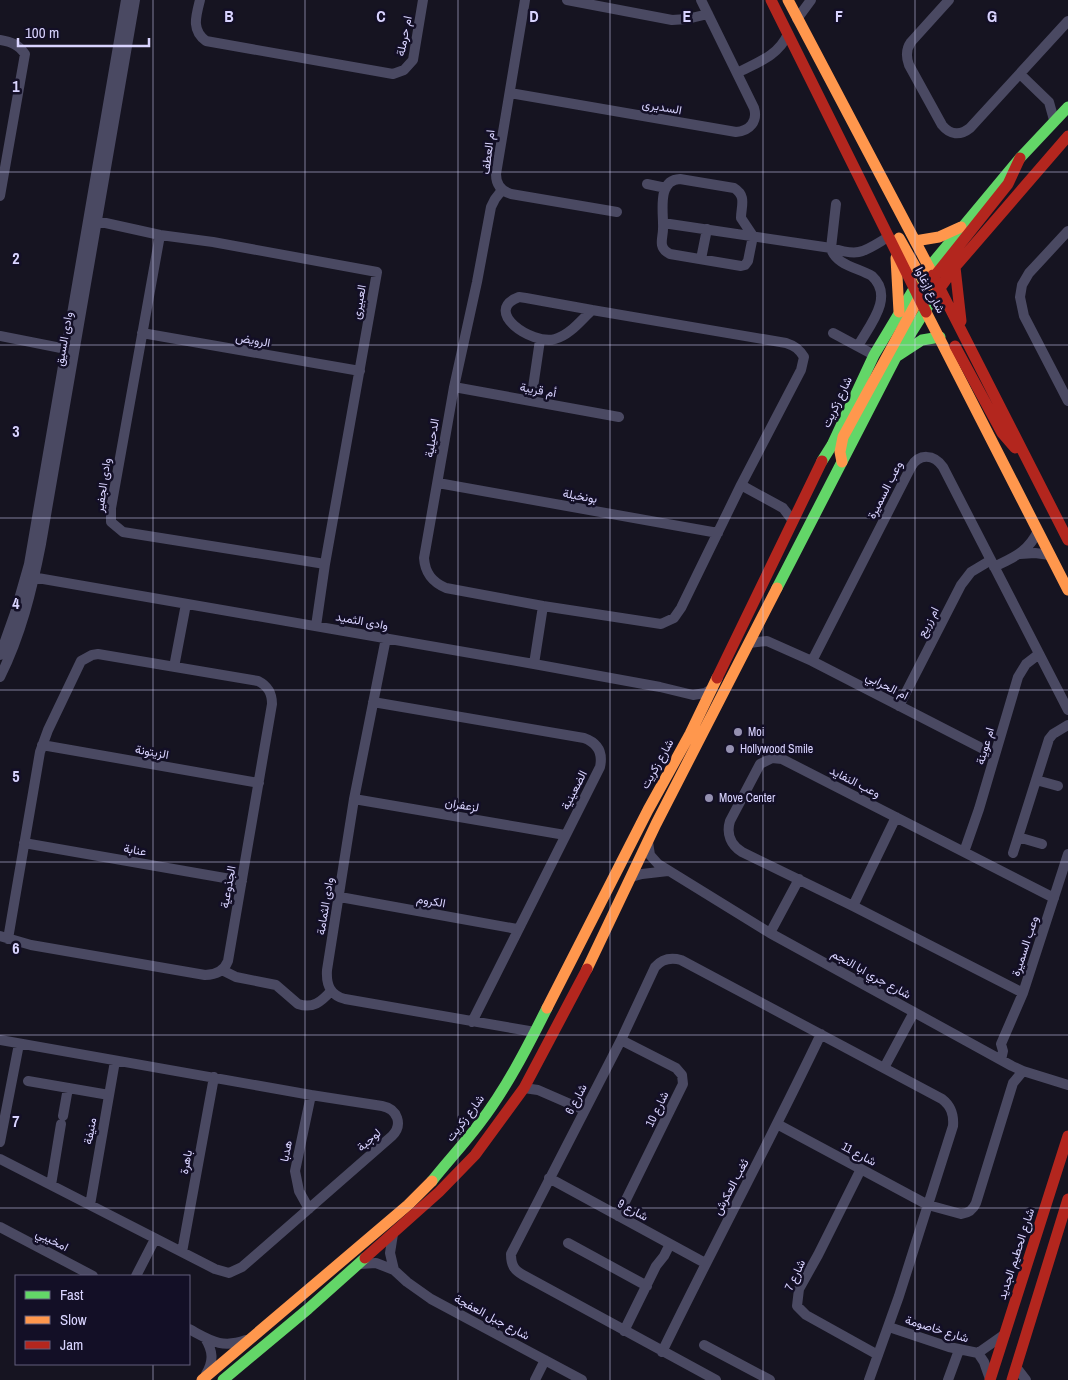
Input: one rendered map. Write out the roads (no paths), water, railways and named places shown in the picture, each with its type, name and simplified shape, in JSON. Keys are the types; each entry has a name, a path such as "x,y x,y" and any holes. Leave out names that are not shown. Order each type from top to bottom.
{"main road":[{"name":"شارع إزغاوا","path":"771,0 895,252 925,288"},
{"name":"شارع إزغاوا","path":"790,0 797,19 915,241 925,288 940,337 1068,590"},
{"name":"شارع زكريت","path":"223,1380 360,1264 439,1192 475,1155 527,1084 597,949 656,824 896,357 925,288 961,227 1020,158 1068,107"},
{"name":"شارع زكريت","path":"202,1380 255,1337 408,1205 430,1184 479,1124 501,1092 529,1044 618,867 702,708 772,562 819,467 832,445 874,355 899,312 925,288 940,288 955,267 1068,136"},
{"path":"842,462 840,446 843,437 925,288 1008,184 1020,158"},
{"path":"865,190 882,206 1002,433 1026,457"},
{"path":"915,241 939,237 961,227"},
{"path":"895,252 899,312"},
{"path":"955,267 962,330"},
{"name":"شارع إزغاوا","path":"940,288 1068,540"},
{"path":"896,357 924,339 940,337"},
{"name":"شارع الحطيم الجديد","path":"990,1380 1068,1136"},
{"path":"1012,1380 1068,1199"}],"street":[{"name":"وادى السيق","path":"0,677 17,636 30,577 92,220 126,0"},
{"name":"وادى السيق","path":"92,220 134,0"},
{"name":"ام حرملة","path":"200,0 195,23 196,30 200,37 206,41 391,74 402,72 410,66 413,60 423,0"},
{"name":"ام العطف","path":"525,0 496,174 497,182 502,190 511,194 617,212"},
{"path":"567,0 672,20 687,20 708,14"},
{"name":"السديرى","path":"510,93 741,132 751,126 756,113 701,0"},
{"path":"790,0 806,0"},
{"path":"797,19 810,0"},
{"path":"949,0 911,42 907,53 909,65 944,128 957,134 967,130 1068,21"},
{"path":"776,53 788,34"},
{"path":"0,40 12,42 20,47 25,54 4,156 0,196"},
{"path":"737,73 776,53 798,54"},
{"path":"1020,74 1049,102 1068,107"},
{"path":"1049,102 1054,120"},
{"path":"680,179 737,190 743,200 742,222 753,236 748,260 743,266 667,252 662,244 663,223 662,210 666,188 670,182 680,179"},
{"path":"647,184 666,188"},
{"name":"الدحيلية","path":"502,190 492,207 454,387 424,558 426,570 432,580 446,588 652,624 668,622 674,618 681,608 741,485 801,370 804,357 793,345 786,343 519,297 512,300 507,305 508,320 526,334 540,340"},
{"path":"836,204 832,254 838,260 872,276 882,290 881,304 858,346"},
{"name":"العبيرى","path":"92,220 160,235 213,242 377,272 325,564 316,626"},
{"path":"663,223 831,248 849,253 859,253 869,249 888,237"},
{"path":"702,259 707,229"},
{"path":"1068,231 1029,274 1022,284 1020,297 1024,316 1068,401"},
{"name":"وادى الجفير","path":"160,235 111,508 111,522 122,532 325,564"},
{"path":"531,401 540,340 563,336 592,310"},
{"path":"833,333 874,355"},
{"name":"الرويض","path":"142,334 360,371"},
{"path":"0,336 70,350"},
{"name":"أم قريبة","path":"454,387 619,417"},
{"name":"وعب السميرة","path":"812,661 910,466 917,459 927,456 940,463 1068,710"},
{"name":"بونخيلة","path":"438,483 718,533"},
{"path":"741,485 796,515"},
{"path":"1020,554 1029,546 1038,531"},
{"path":"992,563 1020,554 1050,555"},
{"name":"ام زريع","path":"899,706 961,585 971,572 992,563"},
{"name":"وادى السيق","path":"0,655 30,577"},
{"name":"وادى الثميد","path":"30,577 534,664 660,687 693,696"},
{"path":"174,667 186,604"},
{"path":"534,664 543,606"},
{"path":"758,625 761,634 767,641"},
{"name":"وادى الثمامة","path":"331,991 327,981 327,970 354,799 386,638"},
{"path":"749,643 767,641"},
{"name":"ام الحرابي","path":"767,641 812,661 995,755"},
{"name":"الجذوعية","path":"98,654 258,681 268,688 271,693 272,704 228,961 222,970 216,974 205,975 31,945 4,938 42,745 78,667 86,657 98,654"},
{"name":"ام عوينة","path":"964,852 979,809 1020,672 1026,664 1039,654"},
{"path":"702,708 693,696 710,690"},
{"name":"الضعينية","path":"373,702 590,740 599,749 600,767 517,929 472,1022"},
{"path":"1013,854 1049,739 1053,734 1068,725"},
{"name":"الزيتونة","path":"42,745 259,783"},
{"name":"وعب النفايد","path":"1023,993 853,906 742,852 737,849 730,839 728,827 757,768 763,762 772,758 782,759 1054,898"},
{"path":"1036,780 1058,786"},
{"name":"لزعفران","path":"354,799 565,836"},
{"path":"853,906 896,817"},
{"path":"1018,837 1042,844"},
{"name":"شارع جري ابا النجم","path":"648,842 650,855 658,864 770,933 1023,1071 1068,1085"},
{"name":"عنابة","path":"24,843 242,881"},
{"name":"وعب السميرة","path":"990,1053 1001,1044 1023,993 1068,854"},
{"path":"631,877 668,871"},
{"path":"770,933 798,879"},
{"name":"الكروم","path":"340,897 517,929"},
{"name":"شارع 6","path":"716,1380 523,1276 515,1271 511,1263 510,1254 621,1040 655,967 659,962 670,958 681,960 942,1099 947,1103 953,1114 953,1126 889,1327 869,1380"},
{"path":"222,970 236,978 276,985 298,1004 302,1005 314,1005 323,1000 331,991 340,998 535,1032"},
{"path":"884,1068 914,1012"},
{"path":"516,1029 529,1044"},
{"name":"ثغب العكرش","path":"662,1352 821,1034"},
{"name":"لوجبة","path":"0,1040 387,1107 395,1113 398,1123 398,1128 392,1136 236,1271 228,1273 221,1272 0,1159"},
{"name":"شارع 10","path":"618,1216 683,1084 682,1076 676,1068 621,1040"},
{"path":"0,1142 19,1044"},
{"name":"وعب السميرة","path":"1001,1044 1003,1051 1002,1060"},
{"name":"منيفة","path":"90,1205 115,1061"},
{"name":"شارع 11","path":"777,1124 928,1205 961,1214 966,1213 974,1207 1013,1083 1023,1071"},
{"name":"باهرة","path":"182,1252 214,1077"},
{"path":"28,1081 109,1095"},
{"path":"527,1084 584,1110"},
{"path":"51,1185 68,1088"},
{"name":"هدبا","path":"309,1209 299,1191 295,1171 311,1095"},
{"name":"شارع 7","path":"861,1169 818,1256 799,1289 797,1306 806,1315 878,1355"},
{"name":"شارع 9","path":"549,1178 705,1263"},
{"name":"امخيبي","path":"0,1227 91,1275"},
{"path":"393,1234 390,1253 394,1270"},
{"path":"137,1275 155,1239"},
{"path":"568,1243 646,1286"},
{"path":"624,1331 656,1266 659,1253 667,1243"},
{"name":"شارع جبل العفجة","path":"360,1264 376,1264 394,1270 431,1299 582,1380"},
{"name":"شارع خاصومة","path":"889,1327 959,1350 978,1353 1005,1334"},
{"path":"190,1330 214,1342 229,1344 255,1337"},
{"path":"202,1380 210,1368 212,1356 205,1338"},
{"path":"704,1345 753,1376 770,1380"},
{"path":"948,1380 959,1350"},
{"name":"شارع خاصومة","path":"978,1353 984,1362 990,1380"},
{"path":"535,1380 545,1360"},
{"path":"1016,1367 1026,1380"}],"place":[{"name":"Moi","path":"738,732"},
{"name":"Hollywood Smile","path":"730,749"},
{"name":"Move Center","path":"709,798"}]}
